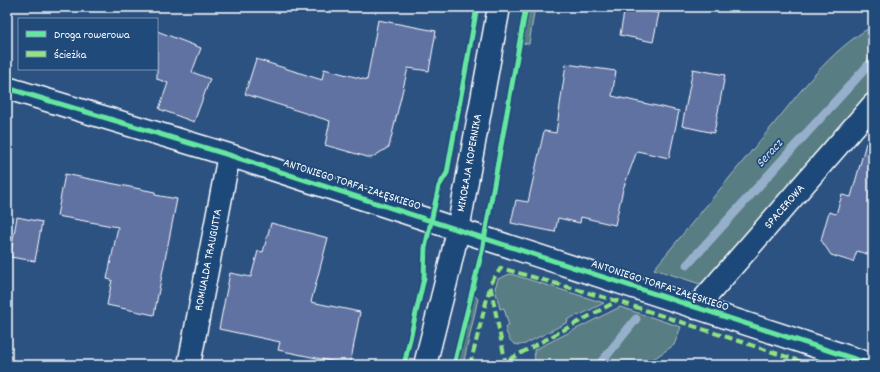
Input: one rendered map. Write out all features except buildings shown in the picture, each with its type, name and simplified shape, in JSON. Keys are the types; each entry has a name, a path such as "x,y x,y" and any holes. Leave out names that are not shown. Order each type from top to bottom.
{"street":[{"name":"MIKOŁAJA KOPERNIKA","path":"425,365 458,230 499,7"},
{"name":"ANTONIEGO TORFA-ZAŁĘSKIEGO","path":"7,88 229,156 872,365"},
{"name":"SPACEROWA","path":"696,308 873,105"},
{"name":"ROMUALDA TRAUGUTTA","path":"189,365 229,156"}],"green space":[{"path":"530,7 535,7 529,44 523,43"},
{"path":"873,26 873,103 706,280 700,284 654,269 816,73 843,47"},
{"path":"510,274 604,303 567,320 568,322 525,344 516,345 507,335 505,327 509,326 504,308 500,309 495,288 498,279"},
{"path":"473,294 478,299 463,365 457,365"},
{"path":"620,307 681,327 674,345 649,362 648,365 529,365 535,362 534,350"}],"waterway":[{"name":"Seracz","path":"687,265 873,60"},
{"name":"Seracz","path":"599,365 636,319"}],"marked path":[{"path":"506,365 490,284 501,268 617,301 812,365"},
{"path":"470,365 490,287"},
{"path":"499,365 617,301"}],"cycle path":[{"path":"404,365 424,278 425,248 439,186 447,173 477,7"},
{"path":"454,365 482,251 526,7"},
{"path":"7,88 229,155 873,365"}]}
